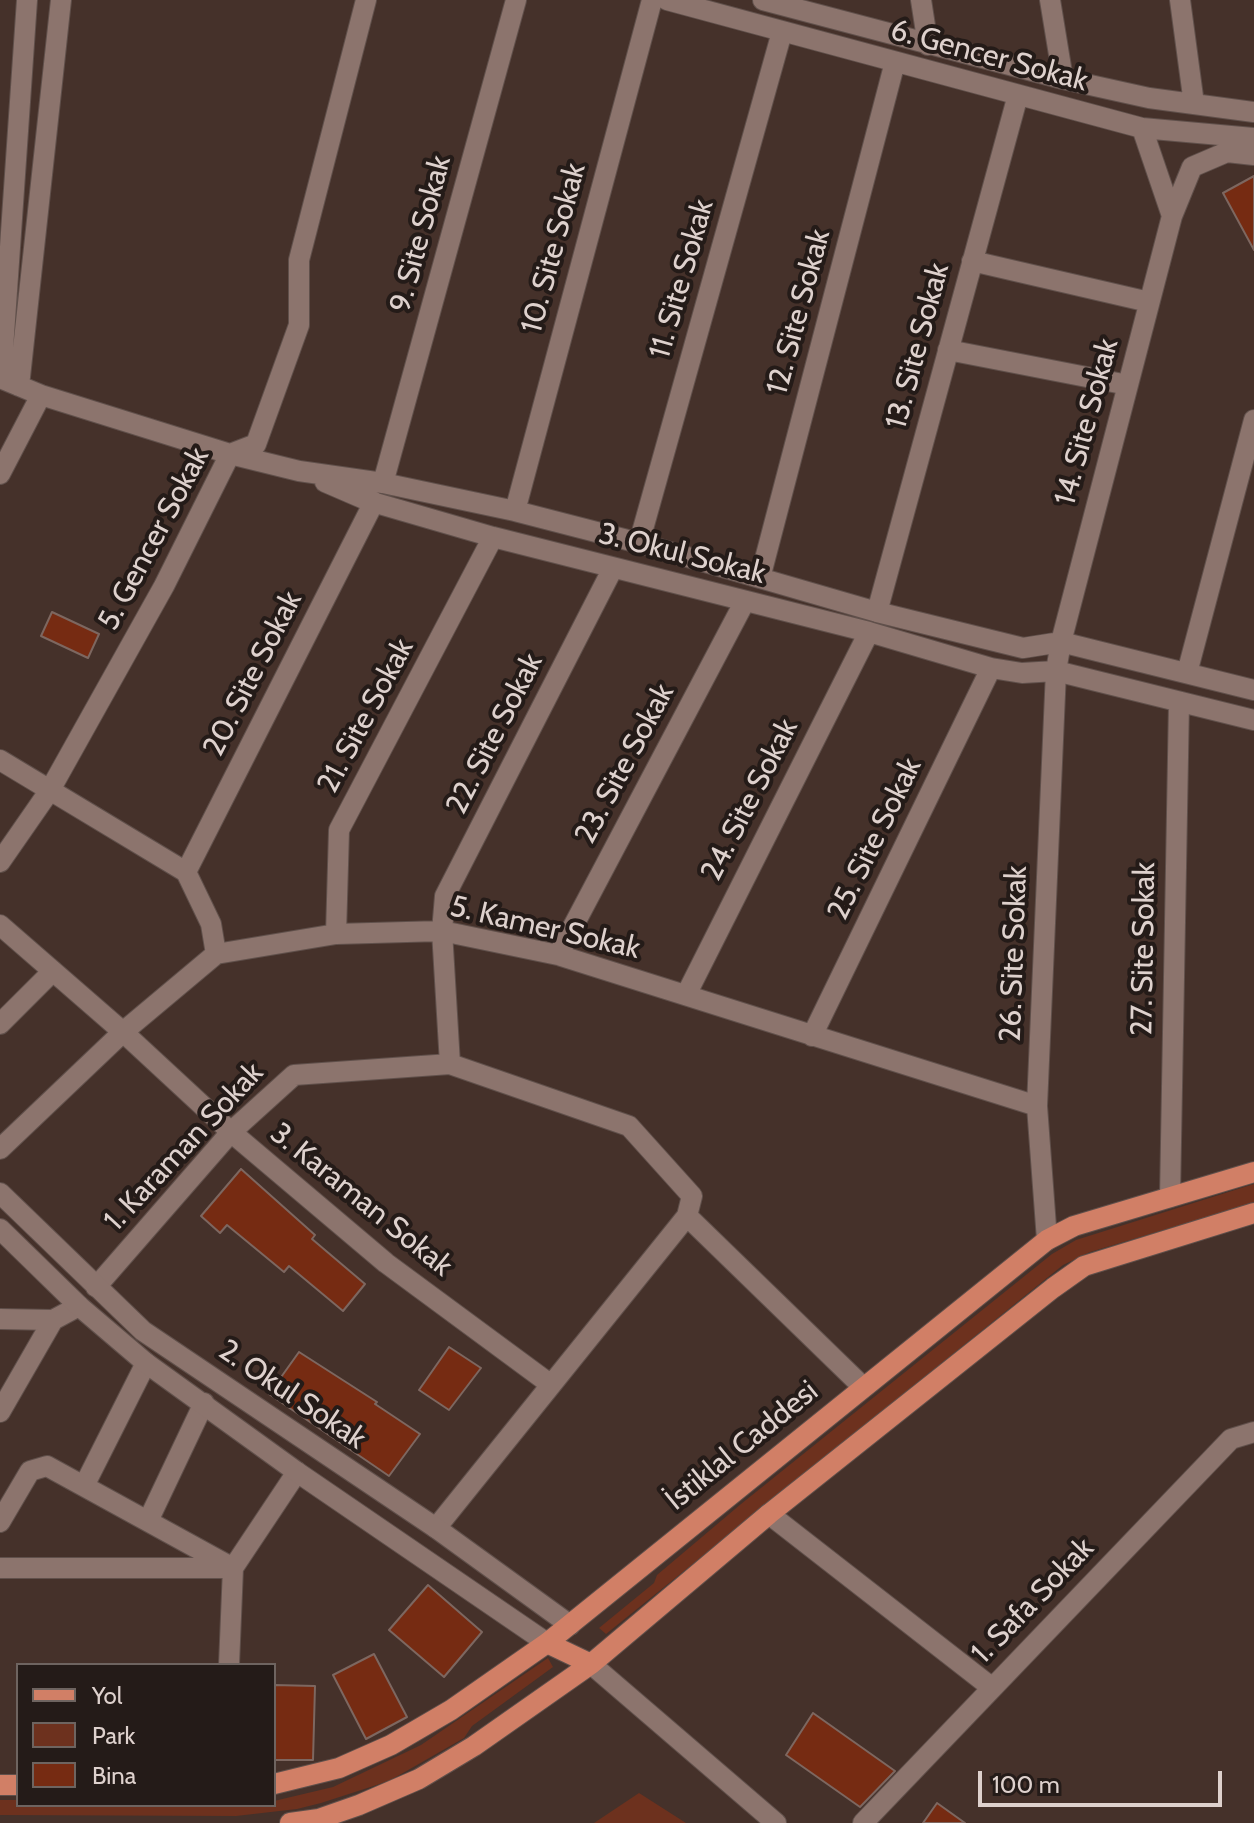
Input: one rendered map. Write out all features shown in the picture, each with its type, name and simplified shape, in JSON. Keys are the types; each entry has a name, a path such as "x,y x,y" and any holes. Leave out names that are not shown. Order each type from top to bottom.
{"main road":[{"name":"İstiklal Caddesi","path":"276,1784 339,1768 391,1745 451,1710 547,1643 1047,1240 1074,1226 1254,1172"},
{"path":"290,1823 319,1819 419,1779 474,1746 591,1664 769,1514 1084,1266 1254,1213"},
{"path":"570,1625 591,1664"},
{"path":"547,1643 591,1664"}],"street":[{"path":"7,381 27,0"},
{"path":"7,381 61,0"},
{"name":"5. Gencer Sokak","path":"0,862 50,790 164,586 230,454 256,444 299,325 299,260 366,0"},
{"name":"9. Site Sokak","path":"383,483 516,0"},
{"name":"10. Site Sokak","path":"515,511 652,0"},
{"name":"6. Gencer Sokak","path":"667,0 1142,128 1222,144 1254,138"},
{"name":"6. Gencer Sokak","path":"763,0 791,4 928,45 1063,79 1149,98 1254,112"},
{"path":"921,0 928,45"},
{"path":"1050,0 1063,79"},
{"path":"1180,0 1194,104"},
{"name":"11. Site Sokak","path":"639,543 782,32"},
{"name":"12. Site Sokak","path":"760,578 895,62"},
{"path":"0,89 21,88"},
{"name":"13. Site Sokak","path":"877,612 1018,95"},
{"path":"1142,128 1172,216"},
{"path":"1222,144 1254,155"},
{"name":"14. Site Sokak","path":"1056,671 1172,216 1192,167 1222,144"},
{"path":"972,261 1149,302"},
{"path":"948,350 1128,385"},
{"name":"3. Okul Sokak","path":"7,381 41,395 230,454 299,471 383,483 515,511 639,543 877,612 1023,648 1061,642"},
{"path":"0,474 41,395"},
{"path":"1187,673 1254,420"},
{"name":"3. Okul Sokak","path":"299,471 374,502 493,537 869,632 991,668 1022,673 1056,671 1254,720"},
{"name":"20. Site Sokak","path":"186,872 374,502"},
{"name":"21. Site Sokak","path":"336,934 339,830 493,537"},
{"name":"22. Site Sokak","path":"450,1064 442,931 445,896 613,568"},
{"name":"23. Site Sokak","path":"558,955 745,601"},
{"name":"24. Site Sokak","path":"686,995 869,632"},
{"path":"1061,642 1254,690"},
{"name":"25. Site Sokak","path":"812,1036 991,668"},
{"name":"26. Site Sokak","path":"1047,1240 1037,1106 1056,671"},
{"name":"27. Site Sokak","path":"1170,1197 1179,702"},
{"path":"0,760 186,872 211,924 216,954 123,1032 0,1149"},
{"name":"3. Karaman Sokak","path":"0,925 231,1132 386,1263 550,1384"},
{"name":"5. Kamer Sokak","path":"216,954 336,934 442,931 558,955 1037,1106"},
{"path":"0,1024 53,971"},
{"name":"1. Karaman Sokak","path":"53,1320 79,1306 231,1132 294,1075 450,1064 629,1126 692,1196 687,1216"},
{"name":"2. Okul Sokak","path":"0,1193 143,1331 436,1528 570,1625"},
{"path":"417,1553 687,1216 863,1387"},
{"name":"2. Okul Sokak","path":"0,1229 79,1306 146,1363 297,1472 547,1643"},
{"path":"0,1319 53,1320 0,1412"},
{"path":"84,1486 146,1363"},
{"path":"148,1521 204,1403"},
{"name":"1. Safa Sokak","path":"863,1823 1231,1439 1254,1432"},
{"path":"0,1522 30,1471 47,1466 233,1568"},
{"path":"229,1663 233,1568 297,1472"},
{"path":"769,1514 991,1687"},
{"path":"0,1568 233,1568"},
{"path":"591,1664 776,1823"}],"green space":[{"path":"1254,1184 1254,1203 1090,1252 1063,1265 606,1634 599,1628 741,1504 1052,1254 1076,1240"},
{"path":"548,1658 553,1667 472,1726 464,1738 389,1781 321,1803 236,1816 0,1815 0,1800 16,1800 16,1807 276,1807 276,1801 333,1787 421,1745"},
{"path":"639,1793 686,1823 594,1823"}],"building":[{"path":"1254,176 1254,250 1223,193"},
{"path":"52,612 99,634 88,658 41,636"},
{"path":"241,1169 315,1235 312,1239 365,1284 343,1311 289,1266 284,1272 227,1225 220,1233 201,1216"},
{"path":"449,1347 481,1368 449,1410 419,1390"},
{"path":"299,1352 420,1434 389,1476 269,1394"},
{"path":"428,1585 482,1632 444,1677 389,1630"},
{"path":"374,1654 407,1717 366,1739 333,1675"},
{"path":"276,1685 315,1686 313,1760 276,1760"},
{"path":"813,1713 895,1771 860,1807 786,1755"},
{"path":"937,1803 965,1823 923,1823"}]}
